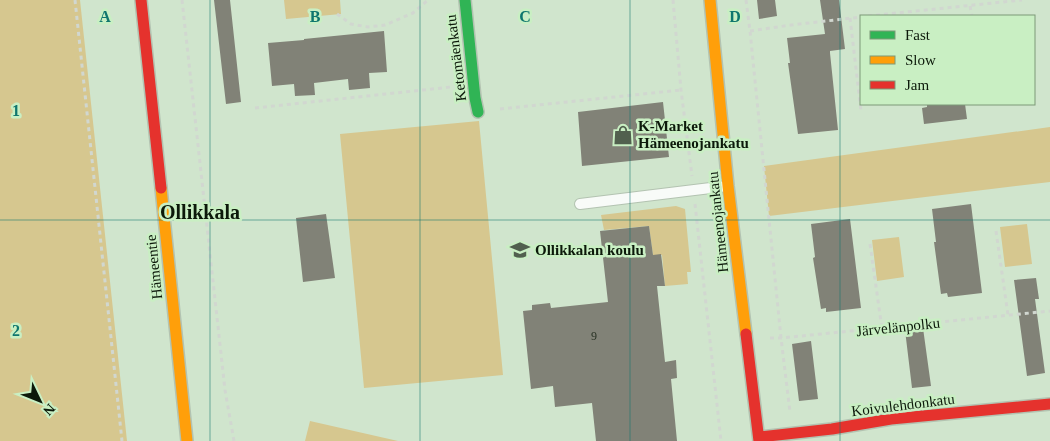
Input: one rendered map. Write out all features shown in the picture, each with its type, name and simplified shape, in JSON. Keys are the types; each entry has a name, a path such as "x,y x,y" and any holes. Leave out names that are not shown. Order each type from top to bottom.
{"street":[{"name":"Hämeentie","path":"141,0 187,441"},
{"name":"Ketomäenkatu","path":"465,0 474,98 478,112"},
{"name":"Hämeenojankatu","path":"710,0 728,186 759,439"},
{"name":"Koivulehdonkatu","path":"759,439 891,419 1050,404"}],"lane":[{"path":"580,204 728,186"}],"path":[{"path":"75,0 122,441"},
{"path":"182,0 225,390 234,441"},
{"path":"337,14 352,24 368,27 385,25 412,13 428,0"},
{"path":"673,0 681,90 721,441"},
{"path":"746,0 792,433"},
{"path":"878,15 1022,0"},
{"path":"970,6 972,15"},
{"path":"750,31 860,17"},
{"path":"850,18 860,103"},
{"path":"255,108 452,87"},
{"path":"478,112 681,90"},
{"path":"860,105 861,111"},
{"path":"996,231 1008,315"},
{"path":"870,244 882,329"},
{"name":"Järvelänpolku","path":"746,339 781,338 882,329 1050,311"}],"shaded area":[{"path":"0,0 80,0 127,441 0,441"},
{"path":"284,0 340,0 341,14 286,19"},
{"path":"479,121 503,375 364,388 340,134"},
{"path":"1050,127 1050,182 769,216 764,166"},
{"path":"676,206 685,209 691,272 687,272 688,284 665,286 662,255 653,255 649,226 604,230 601,215"},
{"path":"1027,224 1032,264 1005,267 1000,227"},
{"path":"899,237 904,277 877,281 872,240"},
{"path":"310,421 398,441 305,441"}],"building":[{"path":"214,0 230,0 241,102 226,104"},
{"path":"757,0 775,0 777,16 759,19"},
{"path":"820,0 839,0 845,49 830,51 838,130 798,134 788,63 790,63 787,38 825,34"},
{"path":"384,31 387,72 369,73 370,88 349,90 348,79 314,83 315,95 295,96 294,84 272,86 268,43"},
{"name":"K-Market Hämeenojankatu","path":"663,102 669,157 582,166 578,112"},
{"path":"927,105 965,105 967,119 924,124 922,108 927,107"},
{"path":"971,204 982,293 948,297 947,293 941,294 932,209"},
{"path":"326,214 335,278 303,282 296,218"},
{"path":"850,219 861,308 826,312 826,308 821,309 813,258 815,257 811,224"},
{"path":"649,226 653,255 661,254 665,286 657,286 665,362 676,360 677,378 671,379 677,441 596,441 592,403 555,407 553,386 531,389 523,311 532,310 532,305 550,303 551,308 608,302 600,231"},
{"path":"1036,278 1039,299 1035,299 1045,373 1027,376 1014,280"},
{"path":"923,328 931,386 912,388 905,330"},
{"path":"811,341 818,399 799,401 792,344"}],"traffic: fast":[{"path":"465,0 478,112"}],"traffic: slow":[{"path":"710,0 728,186 746,334"},
{"path":"161,188 187,441"}],"traffic: jam":[{"path":"141,0 161,188"},
{"path":"746,334 759,441"},
{"path":"759,437 832,429 891,419 1050,404"}],"place":[{"name":"K-Market Hämeenojankatu","path":"623,135"},
{"name":"Ollikkalan koulu","path":"520,250"}],"district":[{"name":"Ollikkala","path":"200,212"}]}
